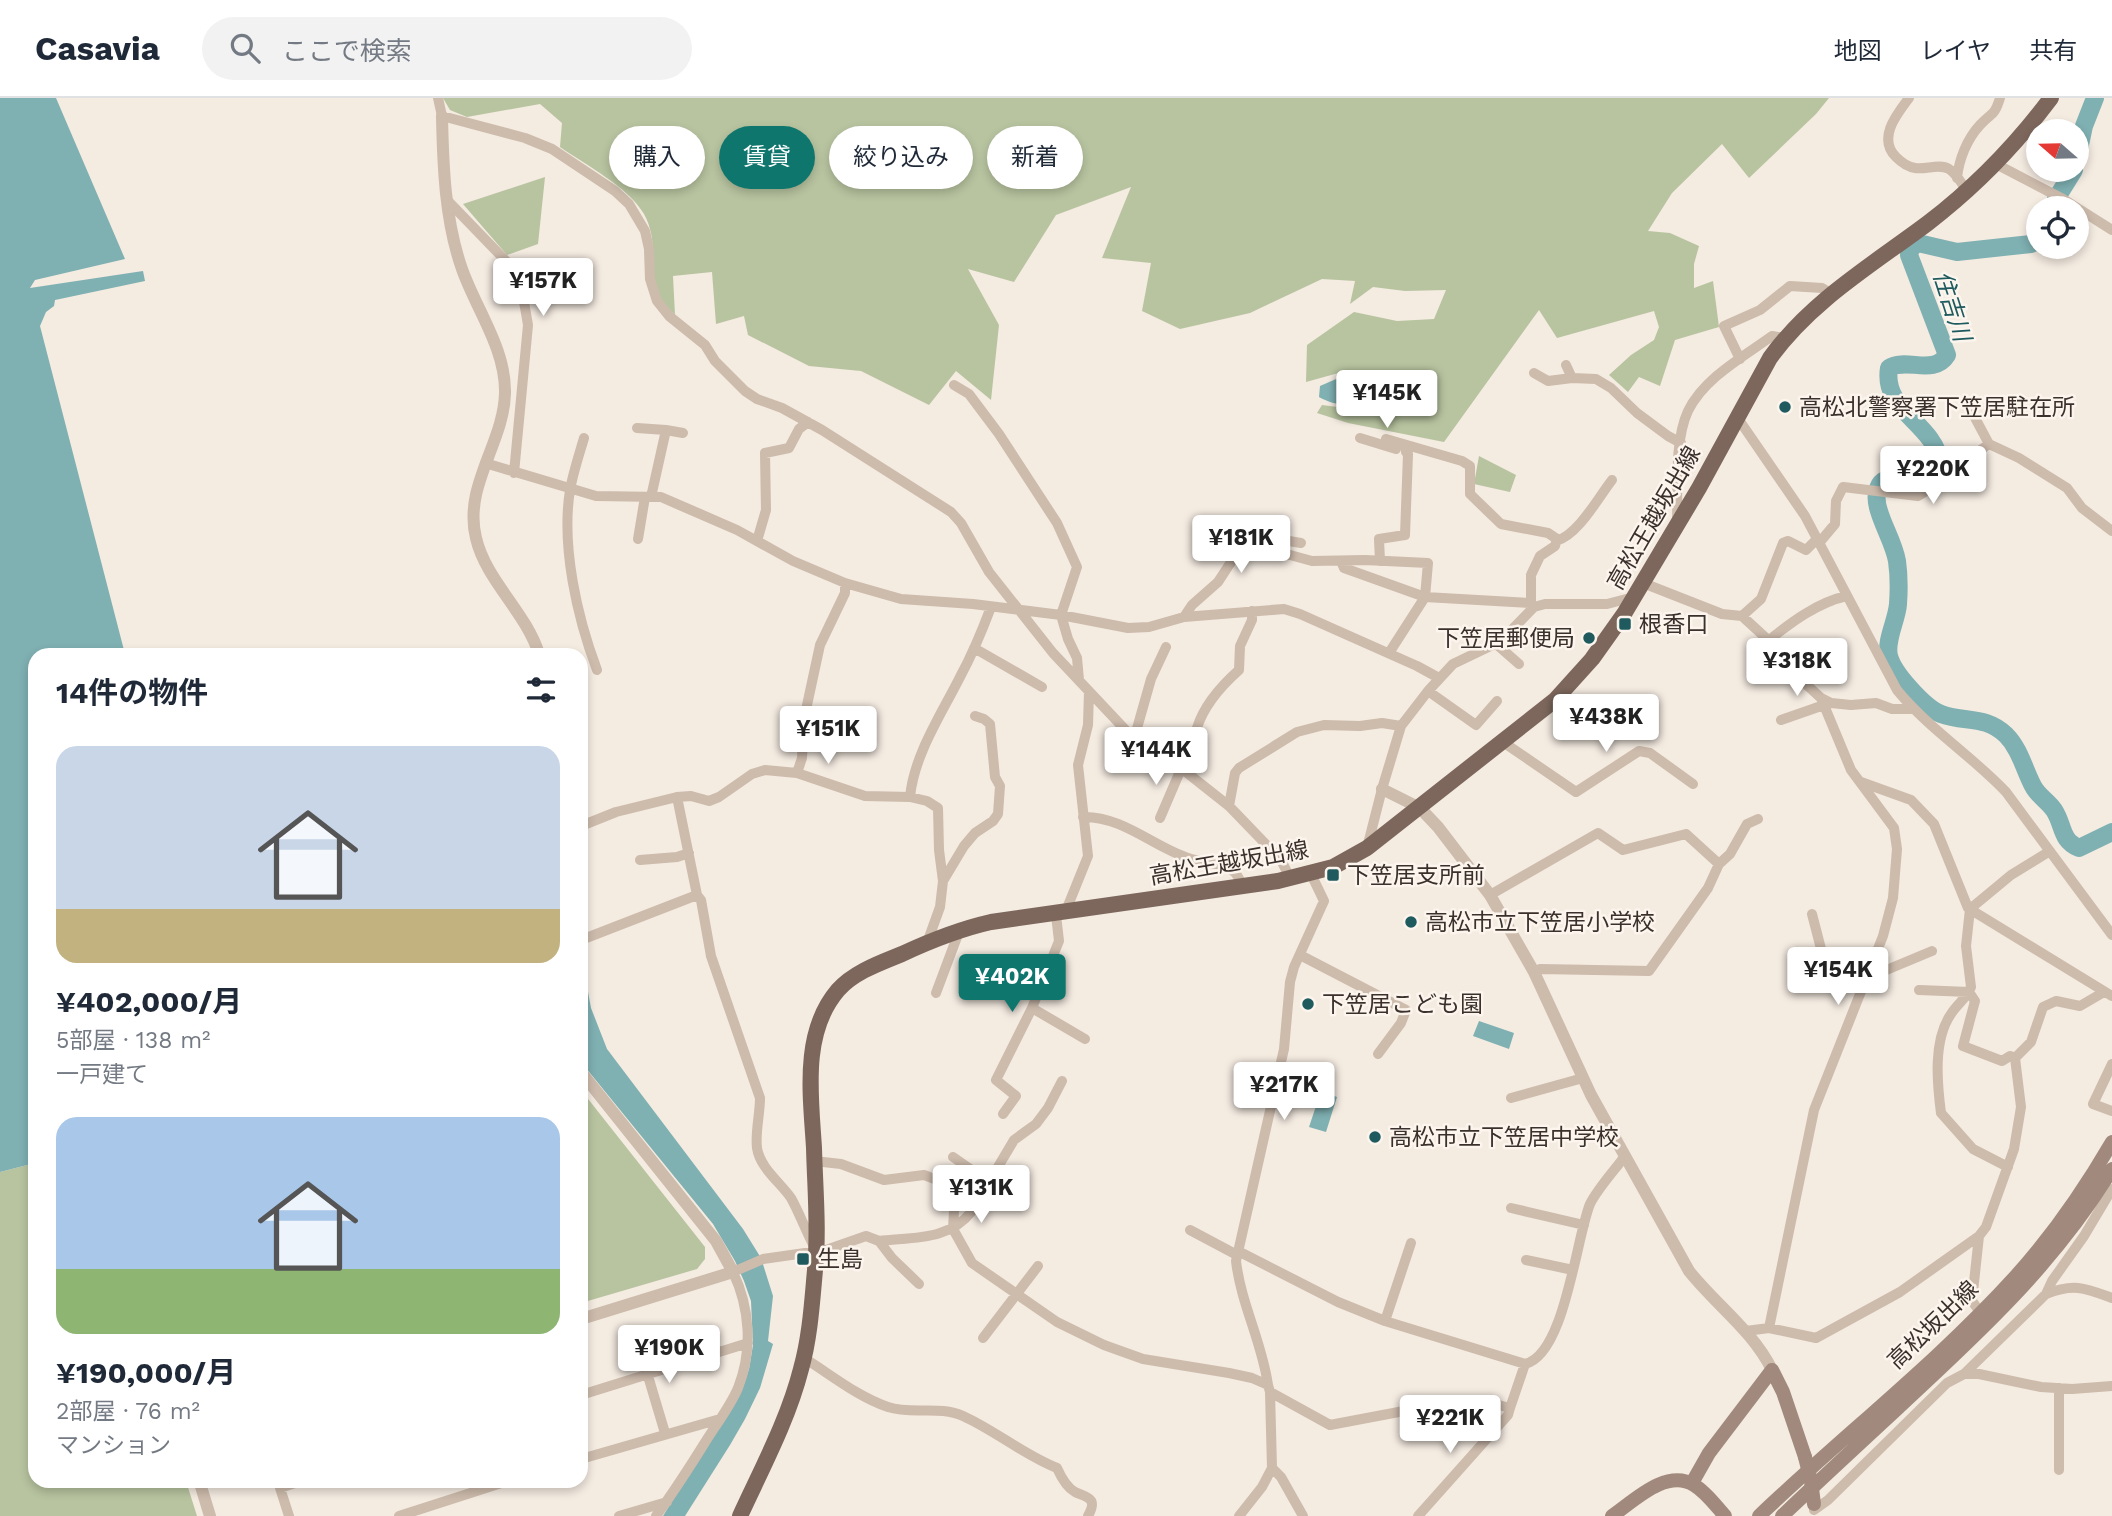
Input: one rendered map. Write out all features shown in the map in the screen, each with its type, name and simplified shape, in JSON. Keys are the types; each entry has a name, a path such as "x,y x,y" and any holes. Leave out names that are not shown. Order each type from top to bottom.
{"main road":[{"name":"高松王越坂出線","path":"740,1516 783,1419 804,1358 811,1315 816,1252 810,1075 816,1034 828,1005 839,989 855,976 960,929 991,922 1061,914 1311,874 1333,867 1367,848 1555,700 1592,659 1643,583 1770,358 1785,338 1799,322 1832,294 1931,221 1962,184 1996,164 2051,98"},
{"name":"高松坂出線","path":"1759,1516 1930,1361 2015,1277 2079,1196 2112,1142"},
{"name":"高松坂出線","path":"1782,1516 1948,1362 2025,1286 2109,1185 2112,1169"},
{"path":"1692,1483 1699,1467 1772,1370 1783,1392 1805,1457 1814,1510"},
{"path":"1612,1516 1664,1482 1679,1480 1692,1483 1725,1516"}],"street":[{"path":"438,98 442,116 449,221 462,270 494,341 504,377 505,395 501,416 476,493 476,539 488,567 519,614 536,648"},
{"path":"1909,98 1889,129 1888,142 1892,153 1914,168 1950,169 1962,184"},
{"path":"1962,184 1958,165 1969,141 1981,124 1995,113 2000,98"},
{"path":"442,116 541,145 615,191 629,204 645,230 650,279 657,301 669,316 705,345 715,361 745,391 808,422 951,512 961,523 989,572 1053,653 1134,739 1181,769 1229,806 1281,860 1290,878"},
{"path":"1996,164 2050,191 2112,230"},
{"path":"448,201 506,261 517,277 523,296 528,325 514,473"},
{"path":"1740,359 1724,326 1760,310 1790,286 1822,288 1832,294"},
{"path":"1677,526 1681,443 1688,412 1696,398 1712,381 1772,336 1785,338"},
{"path":"1566,365 1572,378"},
{"path":"1534,373 1548,381 1596,379 1668,436 1681,443"},
{"path":"954,385 969,394 999,434 1057,523 1075,561 1077,567 1061,615 1077,658 1079,680"},
{"path":"1973,414 1989,444 2019,458 2067,488 2090,516 2112,531"},
{"path":"1737,417 1784,483 1818,541 1887,674 1914,709 2006,792 2112,935"},
{"path":"757,541 766,510 765,453 789,448 799,429 808,422"},
{"path":"637,428 683,433"},
{"path":"638,539 666,430"},
{"path":"584,438 570,489 567,539 581,624 597,670"},
{"path":"1360,438 1462,461 1470,466 1470,494 1501,524 1548,533 1557,539 1556,541"},
{"path":"1380,561 1379,538 1405,535 1408,454 1406,448 1386,439"},
{"path":"1742,616 1761,599 1783,543 1788,541 1806,550 1835,524 1836,501 1843,486 1917,496 1928,491 1946,474 1989,444"},
{"path":"485,463 596,496 661,497 757,541 793,561 845,583 901,599 1061,615 1128,628 1149,627 1184,617 1273,608 1300,614 1439,678"},
{"path":"1367,848 1401,726 1439,678 1464,657 1510,633 1531,606 1531,575 1540,556 1555,545 1556,541 1566,538 1612,480"},
{"path":"1259,552 1265,537 1301,542"},
{"path":"1184,617 1192,605 1218,582 1233,559 1259,552 1290,555 1312,561 1428,564 1425,597 1389,653"},
{"path":"1341,561 1344,568 1425,597 1531,606 1607,604 1634,597"},
{"path":"797,773 802,758 804,719 820,645 845,593 845,583"},
{"path":"1643,583 1721,614 1742,616 1768,641 1822,702 1851,770 1895,828 1897,849 1893,898 1883,936 1814,1110 1769,1328"},
{"path":"1768,641 1812,610 1847,596"},
{"path":"910,797 911,784 931,731 974,648 991,607"},
{"path":"1160,818 1188,759 1197,725 1225,682 1239,670 1240,646 1252,620 1252,611"},
{"path":"1495,643 1519,664"},
{"path":"1134,739 1151,679 1166,647"},
{"path":"974,648 1042,687"},
{"path":"1003,1114 1016,1096 996,1080 1032,1008 1059,941 1061,914 1088,856 1078,765 1088,725 1089,691"},
{"path":"1428,691 1476,725 1497,701"},
{"path":"1780,720 1822,702 1851,705 1877,703 1892,709 1914,709"},
{"path":"943,881 964,846 998,814 1000,786 995,777 990,724 975,716"},
{"path":"1229,806 1235,773 1239,768 1297,732 1324,725 1360,726 1382,723 1401,726"},
{"path":"1503,742 1576,792 1639,751 1650,753 1693,783"},
{"path":"588,823 616,812 677,797 691,796 709,801 752,774 765,770 797,773 865,796 896,799 910,797 927,801 938,808 943,881 940,907 927,943"},
{"path":"1861,782 1911,800 1934,824 1963,899 1970,909 2108,994"},
{"path":"1382,789 1420,808 1438,827 1490,895 1534,972 1583,1078 1689,1271 1708,1296 1746,1331 1763,1352 1772,1370"},
{"path":"677,797 711,956 760,1098 758,1152 765,1167 792,1199 816,1252"},
{"path":"1083,817 1098,816 1186,858 1230,868 1238,876 1242,886"},
{"path":"1534,972 1540,969 1649,971 1707,888 1719,864 1730,854 1747,824 1758,819"},
{"path":"1490,895 1598,833 1623,850 1686,834 1719,864"},
{"path":"2008,1167 1973,1149 1941,1113 1940,1040 1950,1015 1971,987 1966,946 1970,909 2011,875 2050,851"},
{"path":"640,860 677,857 689,853"},
{"path":"1239,1516 1262,1487 1272,1468 1269,1388 1262,1352 1238,1279 1237,1253 1282,1059 1290,982 1324,901 1311,874"},
{"path":"588,937 697,895"},
{"path":"1812,914 1827,972"},
{"path":"936,993 960,929"},
{"path":"1798,968 1871,982 1884,971 1932,951"},
{"path":"1300,955 1406,1010 1401,1023 1378,1054"},
{"path":"1919,990 1969,992"},
{"path":"1969,992 1975,1001 1963,1046 2003,1061 2010,1056 2015,1058"},
{"path":"2015,1058 2031,1042 2043,1007 2056,1001 2080,1006 2108,994"},
{"path":"1032,1008 1085,1039"},
{"path":"1746,1331 1769,1328 1816,1338 1900,1292 1979,1237 1986,1227 2014,1149 2021,1107 2015,1058"},
{"path":"2112,1064 2093,1104 2112,1111"},
{"path":"1511,1098 1583,1078"},
{"path":"588,1081 716,1241 735,1271 742,1292 748,1343 737,1390 656,1516"},
{"path":"588,1318 735,1271 763,1259 816,1252 866,1236 879,1241 925,1237 953,1229 971,1213 1014,1140 1036,1124 1062,1081"},
{"path":"1190,1230 1338,1302 1385,1321 1525,1364 1538,1355 1559,1324 1591,1203 1625,1156"},
{"path":"953,1157 989,1182"},
{"path":"814,1161 841,1164 884,1180 924,1175 934,1178 955,1192 953,1229 972,1263 1070,1329 1143,1359 1252,1378 1330,1425 1462,1400 1510,1408"},
{"path":"1814,1510 1828,1500 1947,1383 1964,1374 2046,1294 2052,1281 2084,1236 2109,1185"},
{"path":"1511,1208 1584,1225"},
{"path":"1979,1237 1972,1301 1975,1309 1980,1312"},
{"path":"879,1241 919,1284"},
{"path":"1385,1321 1411,1243"},
{"path":"1526,1260 1573,1270"},
{"path":"983,1338 1038,1266"},
{"path":"2046,1294 2066,1286 2083,1287 2112,1298"},
{"path":"588,1393 748,1343"},
{"path":"804,1358 857,1391 889,1407 946,1411 962,1415 1004,1437 1038,1460 1058,1468 1067,1485 1076,1493 1085,1494 1091,1501 1092,1508 1088,1516"},
{"path":"1418,1516 1508,1415 1525,1364"},
{"path":"1964,1374 1979,1374 2041,1387 2112,1386"},
{"path":"648,1376 665,1433"},
{"path":"2059,1388 2059,1471"},
{"path":"588,1457 720,1419"},
{"path":"1272,1468 1281,1477 1303,1516"},
{"path":"201,1488 210,1516"},
{"path":"280,1488 289,1516"},
{"path":"399,1516 440,1503 472,1488"},
{"path":"620,1516 667,1502"},
{"path":"440,1503 444,1516"}],"green space":[{"path":"443,98 1829,98 1816,114 1749,178 1722,144 1672,193 1648,231 1670,233 1699,246 1694,264 1694,288 1713,281 1719,327 1675,340 1660,386 1639,377 1628,392 1609,375 1631,355 1654,340 1659,327 1654,311 1557,338 1539,310 1444,442 1348,423 1317,413 1322,405 1345,408 1362,397 1373,376 1342,372 1306,382 1307,345 1354,312 1397,321 1434,319 1446,290 1405,291 1373,287 1350,304 1355,281 1322,279 1250,313 1180,329 1142,311 1151,263 1102,258 1131,187 1056,215 1014,282 968,269 999,325 991,400 956,371 929,405 861,371 809,366 748,335 744,316 716,324 712,272 673,276 675,315 663,303 655,281 649,225 637,204 621,189 705,189 705,126 609,126 609,180 560,147 562,123 540,104 467,117 450,110"},
{"path":"545,177 538,244 507,255 463,204"},
{"path":"1479,456 1516,475 1510,492 1474,484"},
{"path":"588,1099 705,1247 705,1259 697,1269 588,1301"},
{"path":"28,1165 28,1488 188,1488 197,1516 0,1516 0,1172"}],"water":[{"path":"0,98 56,98 125,259 35,280 30,288 143,271 145,281 55,300 54,306 46,312 40,326 123,648 28,648 28,1165 0,1172"},
{"path":"1343,376 1370,379 1360,394 1349,402 1336,403 1319,397 1320,386"},
{"path":"588,992 591,1008 607,1049 743,1229 761,1258 773,1296 768,1341 773,1344 760,1388 745,1419 685,1516 663,1516 743,1387 749,1369 753,1345 751,1301 735,1261 713,1224 588,1071"},
{"path":"1479,1021 1514,1033 1509,1049 1473,1036"},
{"path":"1321,1091 1337,1097 1326,1132 1309,1127"}],"waterway":[{"name":"住吉川","path":"2087,119 2095,98"},
{"name":"住吉川","path":"2058,196 2067,182"},
{"name":"住吉川","path":"2026,245 1957,252 1918,243 1911,248 1909,255 1947,355 1935,364 1903,364 1889,368 1889,383 1893,395 1929,437 1936,449 1940,465 1937,474 1921,486 1914,487 1890,479 1885,480 1878,488 1877,505 1896,555 1899,588 1896,617 1888,650 1892,663 1903,680 1934,710 1950,717 1990,725 2006,735 2018,753 2035,790 2054,810 2068,841 2079,848 2112,832"}],"place":[{"name":"高松北警察署下笠居駐在所","path":"1785,407"},
{"name":"根香口","path":"1625,624"},
{"name":"下笠居郵便局","path":"1589,638"},
{"name":"下笠居支所前","path":"1333,875"},
{"name":"高松市立下笠居小学校","path":"1411,922"},
{"name":"下笠居こども園","path":"1308,1004"},
{"name":"高松市立下笠居中学校","path":"1375,1137"},
{"name":"生島","path":"803,1259"}]}
